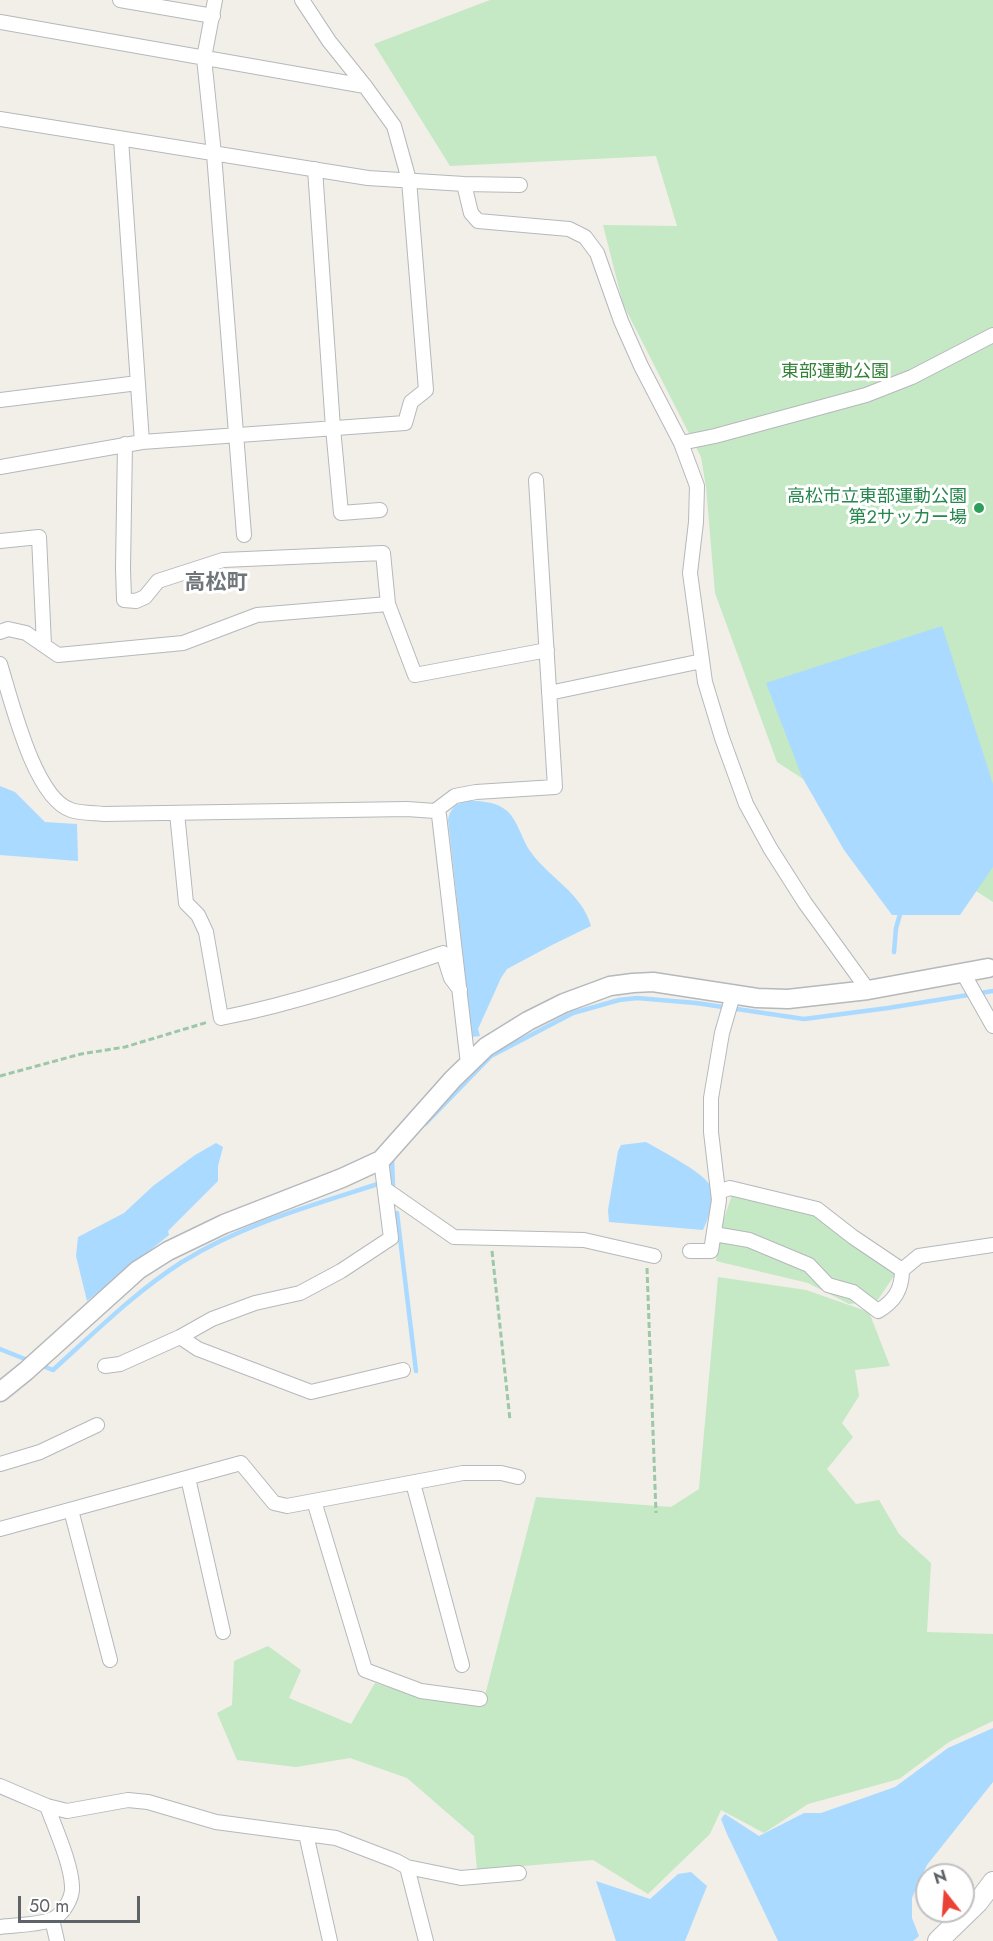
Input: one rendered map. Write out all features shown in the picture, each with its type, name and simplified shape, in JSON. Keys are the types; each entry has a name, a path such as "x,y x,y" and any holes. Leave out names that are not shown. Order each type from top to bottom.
{"main road":[{"path":"938,1941 978,1902 993,1882"}],"street":[{"path":"120,0 213,16"},
{"path":"214,0 204,58 214,154 244,535"},
{"path":"0,467 142,442 405,423 411,402 426,390 409,180 393,126 329,41 302,0"},
{"path":"0,22 365,86"},
{"path":"0,119 368,178 520,185"},
{"path":"121,139 142,442"},
{"path":"315,169 341,513 380,510"},
{"path":"464,184 471,213 478,221 569,229 585,237 597,253 640,366 681,443 697,486 696,522 690,573 705,682 746,804 770,848 805,903 867,990"},
{"path":"681,443 746,428 866,395 912,377 993,335"},
{"path":"0,400 138,383"},
{"path":"125,444 124,600 136,601 145,597 158,581 223,561 382,553 388,603 415,675 547,650"},
{"path":"0,664 33,767 50,794 70,810 103,814 407,809 435,811 455,796 476,792 555,787 536,480"},
{"path":"0,541 39,537 44,645"},
{"path":"0,632 8,629 26,633 58,655 183,643 257,615 388,603"},
{"path":"549,693 702,661"},
{"path":"435,811 439,815 441,825 468,1064"},
{"path":"177,813 186,903 198,915 206,932 221,1018 256,1011 336,988 443,953 451,978 460,990"},
{"path":"0,1392 138,1270 168,1251 224,1224 381,1160 486,1047 528,1021 564,1003 610,986 653,982 757,998 789,999 867,990 988,968"},
{"path":"963,973 993,1026"},
{"path":"690,1251 711,1251 714,1234 719,1200 711,1132 711,1098 722,1033 733,995"},
{"path":"105,1366 120,1364 180,1337 212,1319 255,1303 300,1293 391,1238 381,1160"},
{"path":"718,1192 730,1188 817,1209 853,1238 902,1270"},
{"path":"385,1189 454,1237 584,1240 650,1256"},
{"path":"714,1234 749,1240 809,1265 828,1285 854,1292 878,1311 896,1296 902,1283 902,1270"},
{"path":"902,1270 919,1256 993,1245"},
{"path":"180,1337 198,1349 311,1392 403,1370"},
{"path":"0,1464 40,1452 97,1425"},
{"path":"0,1529 241,1463 274,1503 287,1506 463,1473 501,1473 518,1477"},
{"path":"188,1478 223,1632"},
{"path":"413,1483 462,1665"},
{"path":"314,1501 364,1670 421,1691 480,1699"},
{"path":"71,1510 110,1660"},
{"path":"0,1786 47,1806 67,1811 128,1800 148,1802 216,1822 336,1838 406,1867 461,1878 519,1873"},
{"path":"0,1927 52,1919 66,1907 71,1895 72,1886 63,1850 47,1806"},
{"path":"306,1834 330,1941"},
{"path":"406,1867 426,1941"},
{"path":"52,1919 57,1941"}],"path":[{"path":"0,1076 81,1054 125,1047 221,1018"},
{"path":"490,1237 510,1420"},
{"path":"650,1256 656,1513"}],"green space":[{"name":"東部運動公園","path":"490,0 993,0 993,902 777,762 715,593 706,487 701,457 623,304 603,225 677,226 656,156 450,166 374,44"},
{"path":"733,1192 812,1212 896,1273 877,1301 849,1304 808,1283 716,1261 721,1227"},
{"path":"718,1277 806,1290 869,1312 890,1366 855,1370 859,1396 842,1423 853,1437 827,1469 856,1504 879,1500 899,1534 931,1563 927,1632 993,1634 993,1721 949,1742 899,1779 808,1804 764,1833 721,1810 710,1834 648,1894 593,1860 477,1870 474,1836 407,1778 350,1758 296,1767 237,1760 217,1713 232,1705 234,1661 268,1646 301,1670 289,1698 351,1724 375,1683 414,1695 482,1707 536,1497 671,1507 699,1489"}],"water":[{"path":"942,626 993,784 993,867 960,915 892,915 844,850 802,777 766,683"},
{"path":"0,786 15,792 45,822 77,824 78,861 0,855"},
{"path":"466,801 490,803 499,806 512,816 530,851 581,904 591,926 507,969 478,1029 480,1036 472,1037 448,820 454,807"},
{"path":"646,1142 690,1167 709,1184 712,1201 703,1230 609,1222 608,1210 618,1151 621,1145"},
{"path":"216,1143 223,1147 218,1166 218,1181 168,1231 169,1235 87,1301 76,1256 78,1237 124,1213 153,1186 195,1155"},
{"path":"993,1728 993,1782 929,1863 915,1863 912,1918 919,1936 913,1941 778,1941 727,1834 721,1819 725,1814 759,1836 804,1813 821,1813 895,1787 948,1748"},
{"path":"691,1872 707,1886 685,1941 616,1941 596,1881 650,1899 678,1874"}],"waterway":[{"path":"894,952 896,928 901,911"},
{"path":"425,1124 491,1056 573,1013 619,1000 637,998 696,1003 804,1019 993,991"},
{"path":"392,1157 393,1188"},
{"path":"40,1365 53,1370 148,1286 205,1249 254,1226 381,1183"},
{"path":"397,1213 416,1371"},
{"path":"0,1349 30,1361"}],"place":[{"name":"高松市立東部運動公園 第２サッカー場","path":"979,508"}],"district":[{"name":"高松町","path":"216,584"}]}
